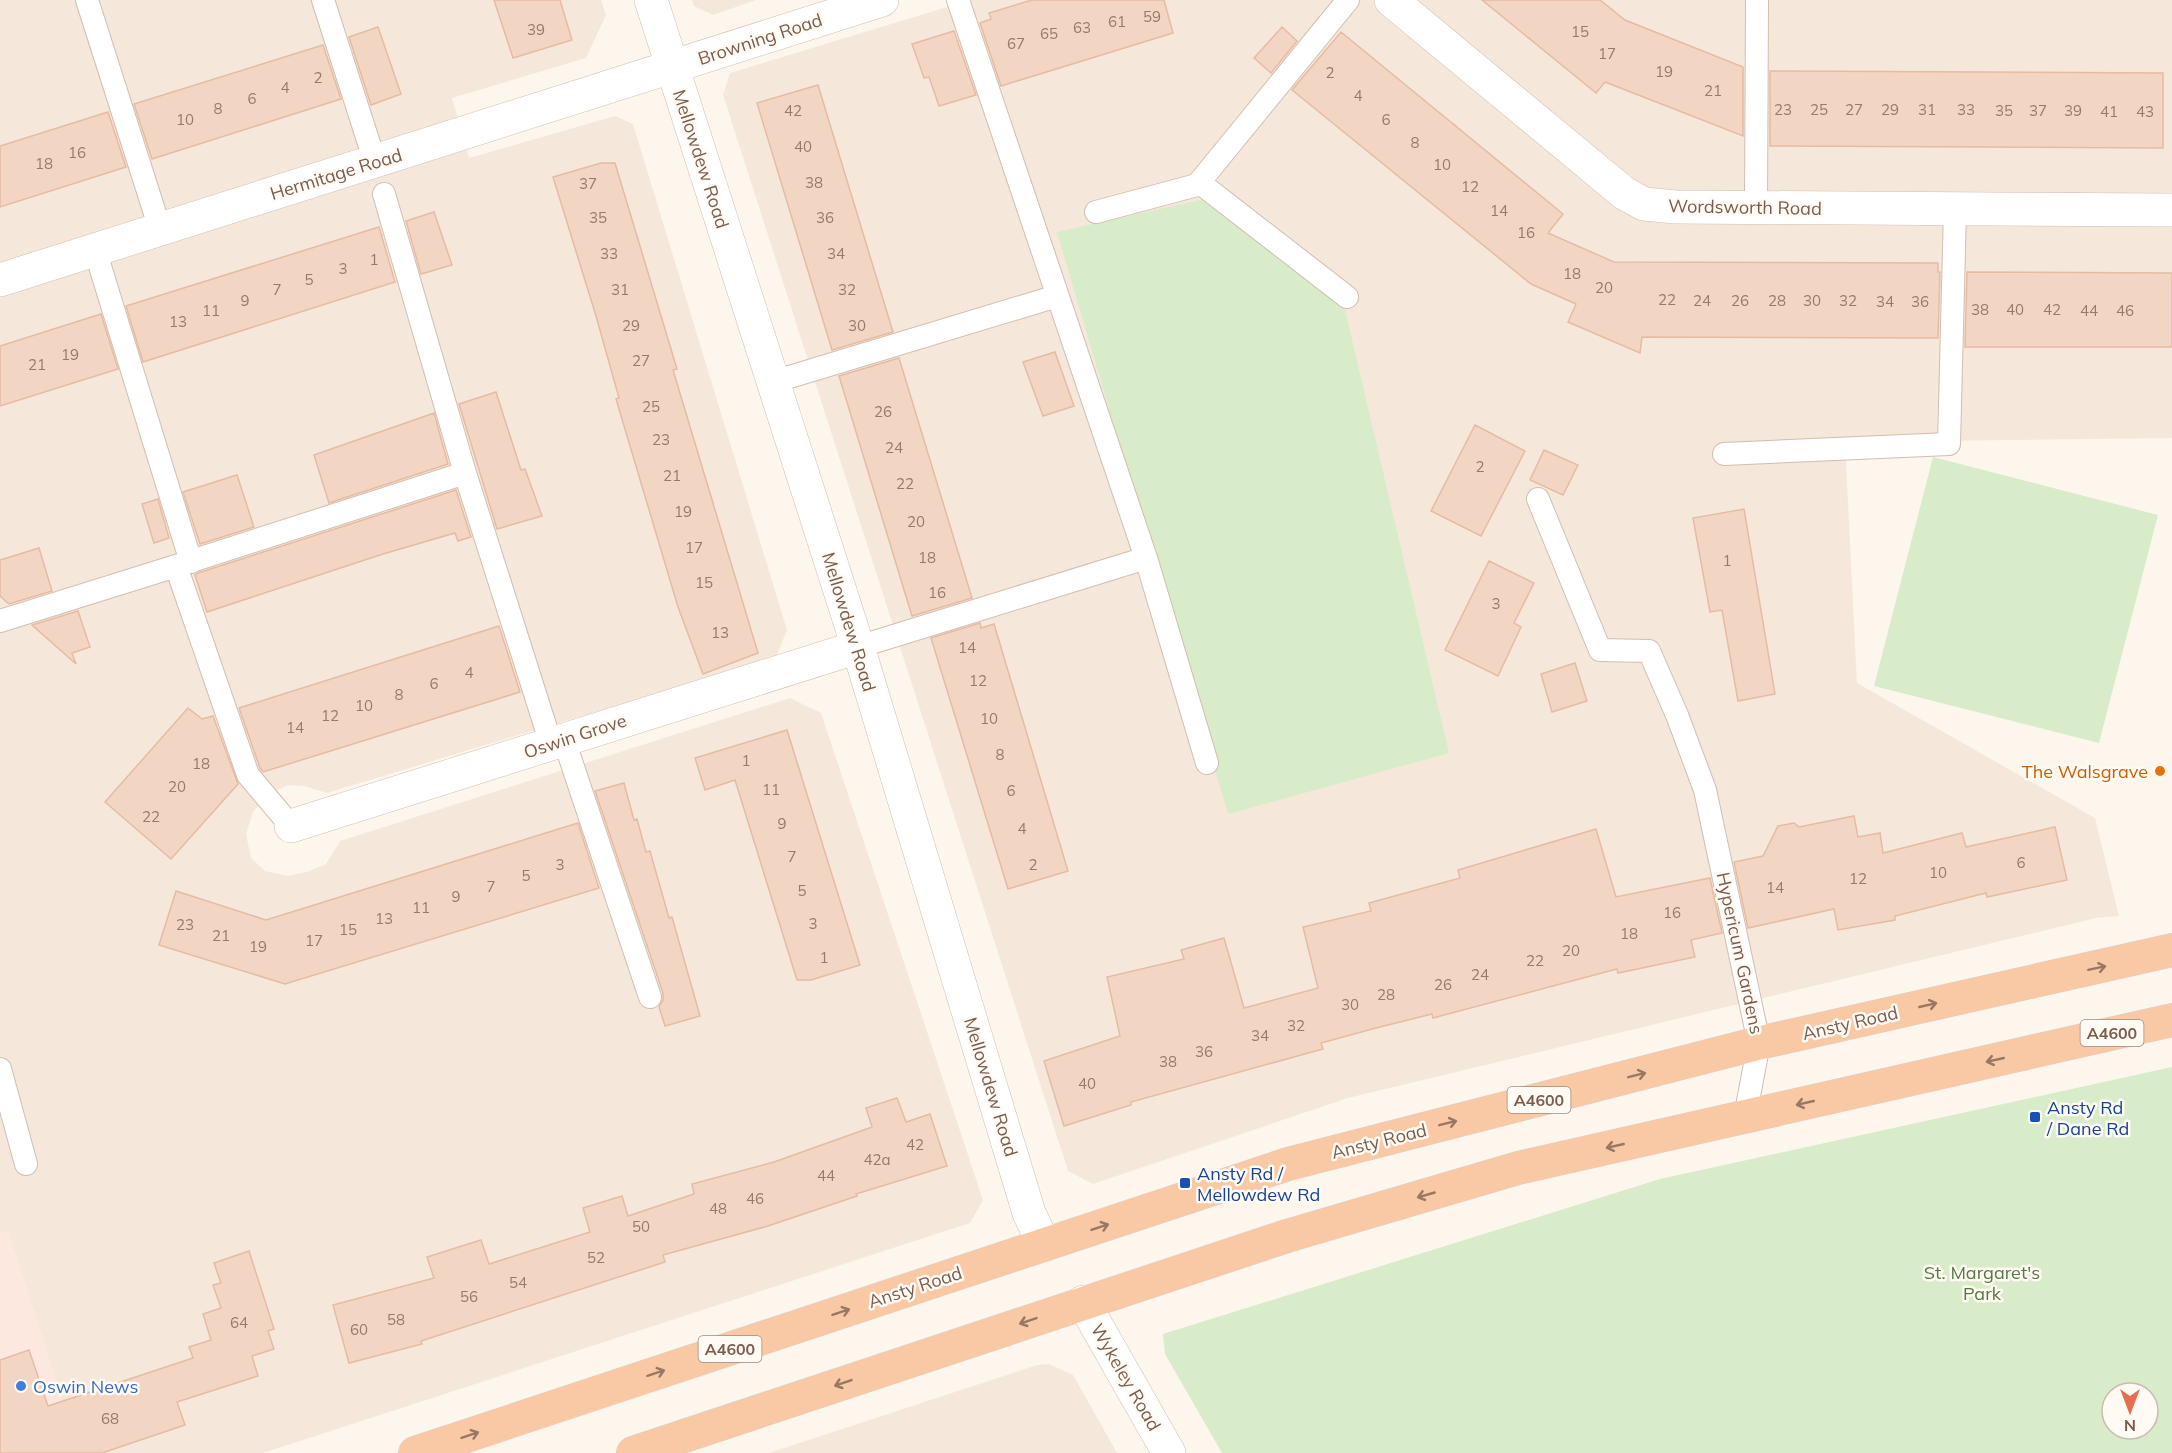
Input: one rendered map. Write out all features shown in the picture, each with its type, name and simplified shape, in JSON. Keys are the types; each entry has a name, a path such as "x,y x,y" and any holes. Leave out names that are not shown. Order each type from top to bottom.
{"highway":[{"name":"Ansty Road","path":"415,1453 1288,1164 1759,1043 2166,953"},
{"name":"A4600","path":"633,1453 1287,1236 1518,1168 2172,1020"}],"street":[{"name":"Mellowdew Road","path":"651,0 858,647 1029,1214 1044,1245"},
{"name":"Browning Road","path":"672,68 882,0"},
{"name":"Wordsworth Road","path":"1390,0 1624,193 1644,204 1675,207 1756,208 2172,210"},
{"name":"Hermitage Road","path":"0,280 672,68"},
{"name":"Oswin Grove","path":"291,826 858,647"},
{"name":"Wykeley Road","path":"1083,1302 1169,1453"}],"lane":[{"path":"87,0 160,229"},
{"path":"323,0 375,162"},
{"path":"958,0 1146,558 1207,763"},
{"path":"1096,212 1200,183 1348,0"},
{"path":"1756,208 1757,0"},
{"path":"1200,183 1347,297"},
{"path":"384,194 465,473 557,742 650,997"},
{"path":"1724,454 1948,444 1955,210"},
{"path":"95,250 183,564 248,775 291,826"},
{"path":"773,382 1057,296"},
{"path":"0,621 465,473"},
{"name":"Hypericum Gardens","path":"1538,499 1600,650 1649,651 1677,715 1705,790 1759,1043 1745,1117"},
{"path":"858,647 1146,558"},
{"path":"0,1069 26,1164"}],"shaded area":[{"path":"0,0 601,0 606,15 586,58 452,98 469,158 615,116 633,124 787,630 776,657 327,793 304,786 288,785 268,795 253,812 246,834 251,858 265,871 287,876 307,872 326,864 340,841 790,698 821,713 983,1200 970,1223 263,1453 79,1453 8,1232 0,1234"},
{"path":"692,0 756,0 713,15 694,6"},
{"path":"970,0 2172,0 2172,438 1845,442 1857,683 2095,818 2119,916 2096,918 1348,1098 1093,1184 1068,1171 723,95 730,73"},
{"path":"8,1232 79,1453 0,1453 0,1234"},
{"path":"1049,1364 1073,1375 1117,1453 769,1453 1037,1365"}],"green space":[{"path":"1227,194 1338,280 1449,753 1228,814 1057,232"},
{"path":"1933,457 2158,515 2099,743 1874,686"},
{"name":"St. Margaret's Park","path":"2172,1067 2172,1453 1222,1453 1165,1354 1163,1334 1660,1179"}],"building":[{"path":"494,0 560,0 572,40 513,58"},
{"path":"1032,0 1164,0 1173,33 1001,86 980,23 991,19 989,13"},
{"path":"1482,0 1600,0 1625,20 1743,67 1743,136 1605,82 1596,93"},
{"path":"378,27 401,94 371,105 349,37"},
{"path":"1282,27 1297,41 1271,73 1254,58"},
{"path":"954,31 976,95 939,106 929,77 924,78 912,44"},
{"path":"1341,32 1563,214 1548,233 1614,262 1938,263 1938,272 1940,272 1938,338 1642,337 1640,353 1568,322 1576,304 1531,284 1292,90"},
{"path":"323,45 341,99 152,159 134,104"},
{"path":"1770,71 2163,73 2163,148 1770,146"},
{"path":"818,85 893,332 832,350 757,103"},
{"path":"108,112 126,167 0,207 0,146"},
{"path":"601,163 615,163 677,369 673,370 758,653 703,674 678,607 616,399 619,398 596,316 553,177"},
{"path":"434,212 452,265 421,274 406,221"},
{"path":"379,227 395,282 143,362 126,306"},
{"path":"1967,272 2172,273 2172,347 1965,347"},
{"path":"101,314 118,369 0,406 0,346"},
{"path":"1055,352 1074,406 1043,416 1023,362"},
{"path":"899,358 972,598 912,616 839,376"},
{"path":"496,392 521,470 525,469 542,516 497,529 459,404"},
{"path":"434,413 448,464 329,503 314,455"},
{"path":"1475,425 1525,451 1481,536 1431,511"},
{"path":"1544,450 1578,465 1563,495 1530,480"},
{"path":"237,475 254,527 200,544 183,492"},
{"path":"456,490 471,537 458,541 455,533 383,554 207,612 195,575 198,573"},
{"path":"158,499 169,538 154,543 142,504"},
{"path":"1744,509 1775,694 1738,701 1722,610 1710,612 1693,518"},
{"path":"39,548 52,591 9,604 0,596 0,560"},
{"path":"1489,561 1534,583 1514,623 1521,627 1498,676 1445,650"},
{"path":"78,611 90,647 72,653 76,664 32,625"},
{"path":"980,623 981,628 994,624 1068,871 1008,889 931,638"},
{"path":"499,626 520,692 263,772 260,768 239,708"},
{"path":"1575,663 1587,701 1552,712 1541,674"},
{"path":"188,708 202,719 213,716 238,784 171,859 105,802"},
{"path":"787,730 860,965 811,980 797,980 735,780 705,790 695,758"},
{"path":"624,783 646,852 650,851 669,918 672,917 700,1016 665,1026 659,1007 663,1000 663,993 595,791"},
{"path":"1854,816 1858,837 1880,833 1883,853 1962,833 1966,847 2055,827 2067,880 1987,897 1986,893 1895,916 1895,920 1838,930 1834,909 1748,928 1734,862 1763,856 1778,826 1794,823 1799,827"},
{"path":"578,823 599,888 285,984 159,945 176,891 266,920"},
{"path":"1596,829 1616,897 1710,878 1722,933 1691,940 1695,957 1618,973 1617,969 1433,1018 1432,1014 1376,1028 1321,1043 1323,1049 1131,1102 1131,1105 1064,1126 1044,1061 1120,1036 1107,977 1184,959 1181,950 1224,938 1244,1008 1318,988 1303,927 1371,911 1369,903 1460,878 1458,870"},
{"path":"897,1098 906,1122 930,1114 947,1166 856,1194 857,1196 768,1226 663,1255 665,1262 421,1341 422,1344 349,1363 333,1305 434,1278 427,1257 481,1240 489,1264 590,1232 583,1208 622,1196 628,1216 694,1194 692,1184 774,1162 872,1127 866,1108"},
{"path":"249,1251 274,1329 268,1331 274,1349 252,1356 258,1376 177,1402 185,1425 102,1453 0,1453 0,1360 29,1350 48,1406 193,1358 189,1347 211,1340 203,1314 221,1308 213,1285 221,1283 214,1263"}],"place":[{"name":"The Walsgrave","path":"2160,771"},
{"name":"Ansty Rd / Dane Rd","path":"2035,1117"},
{"name":"Ansty Rd / Mellowdew Rd","path":"1185,1183"},
{"name":"Oswin News","path":"21,1386"}]}
